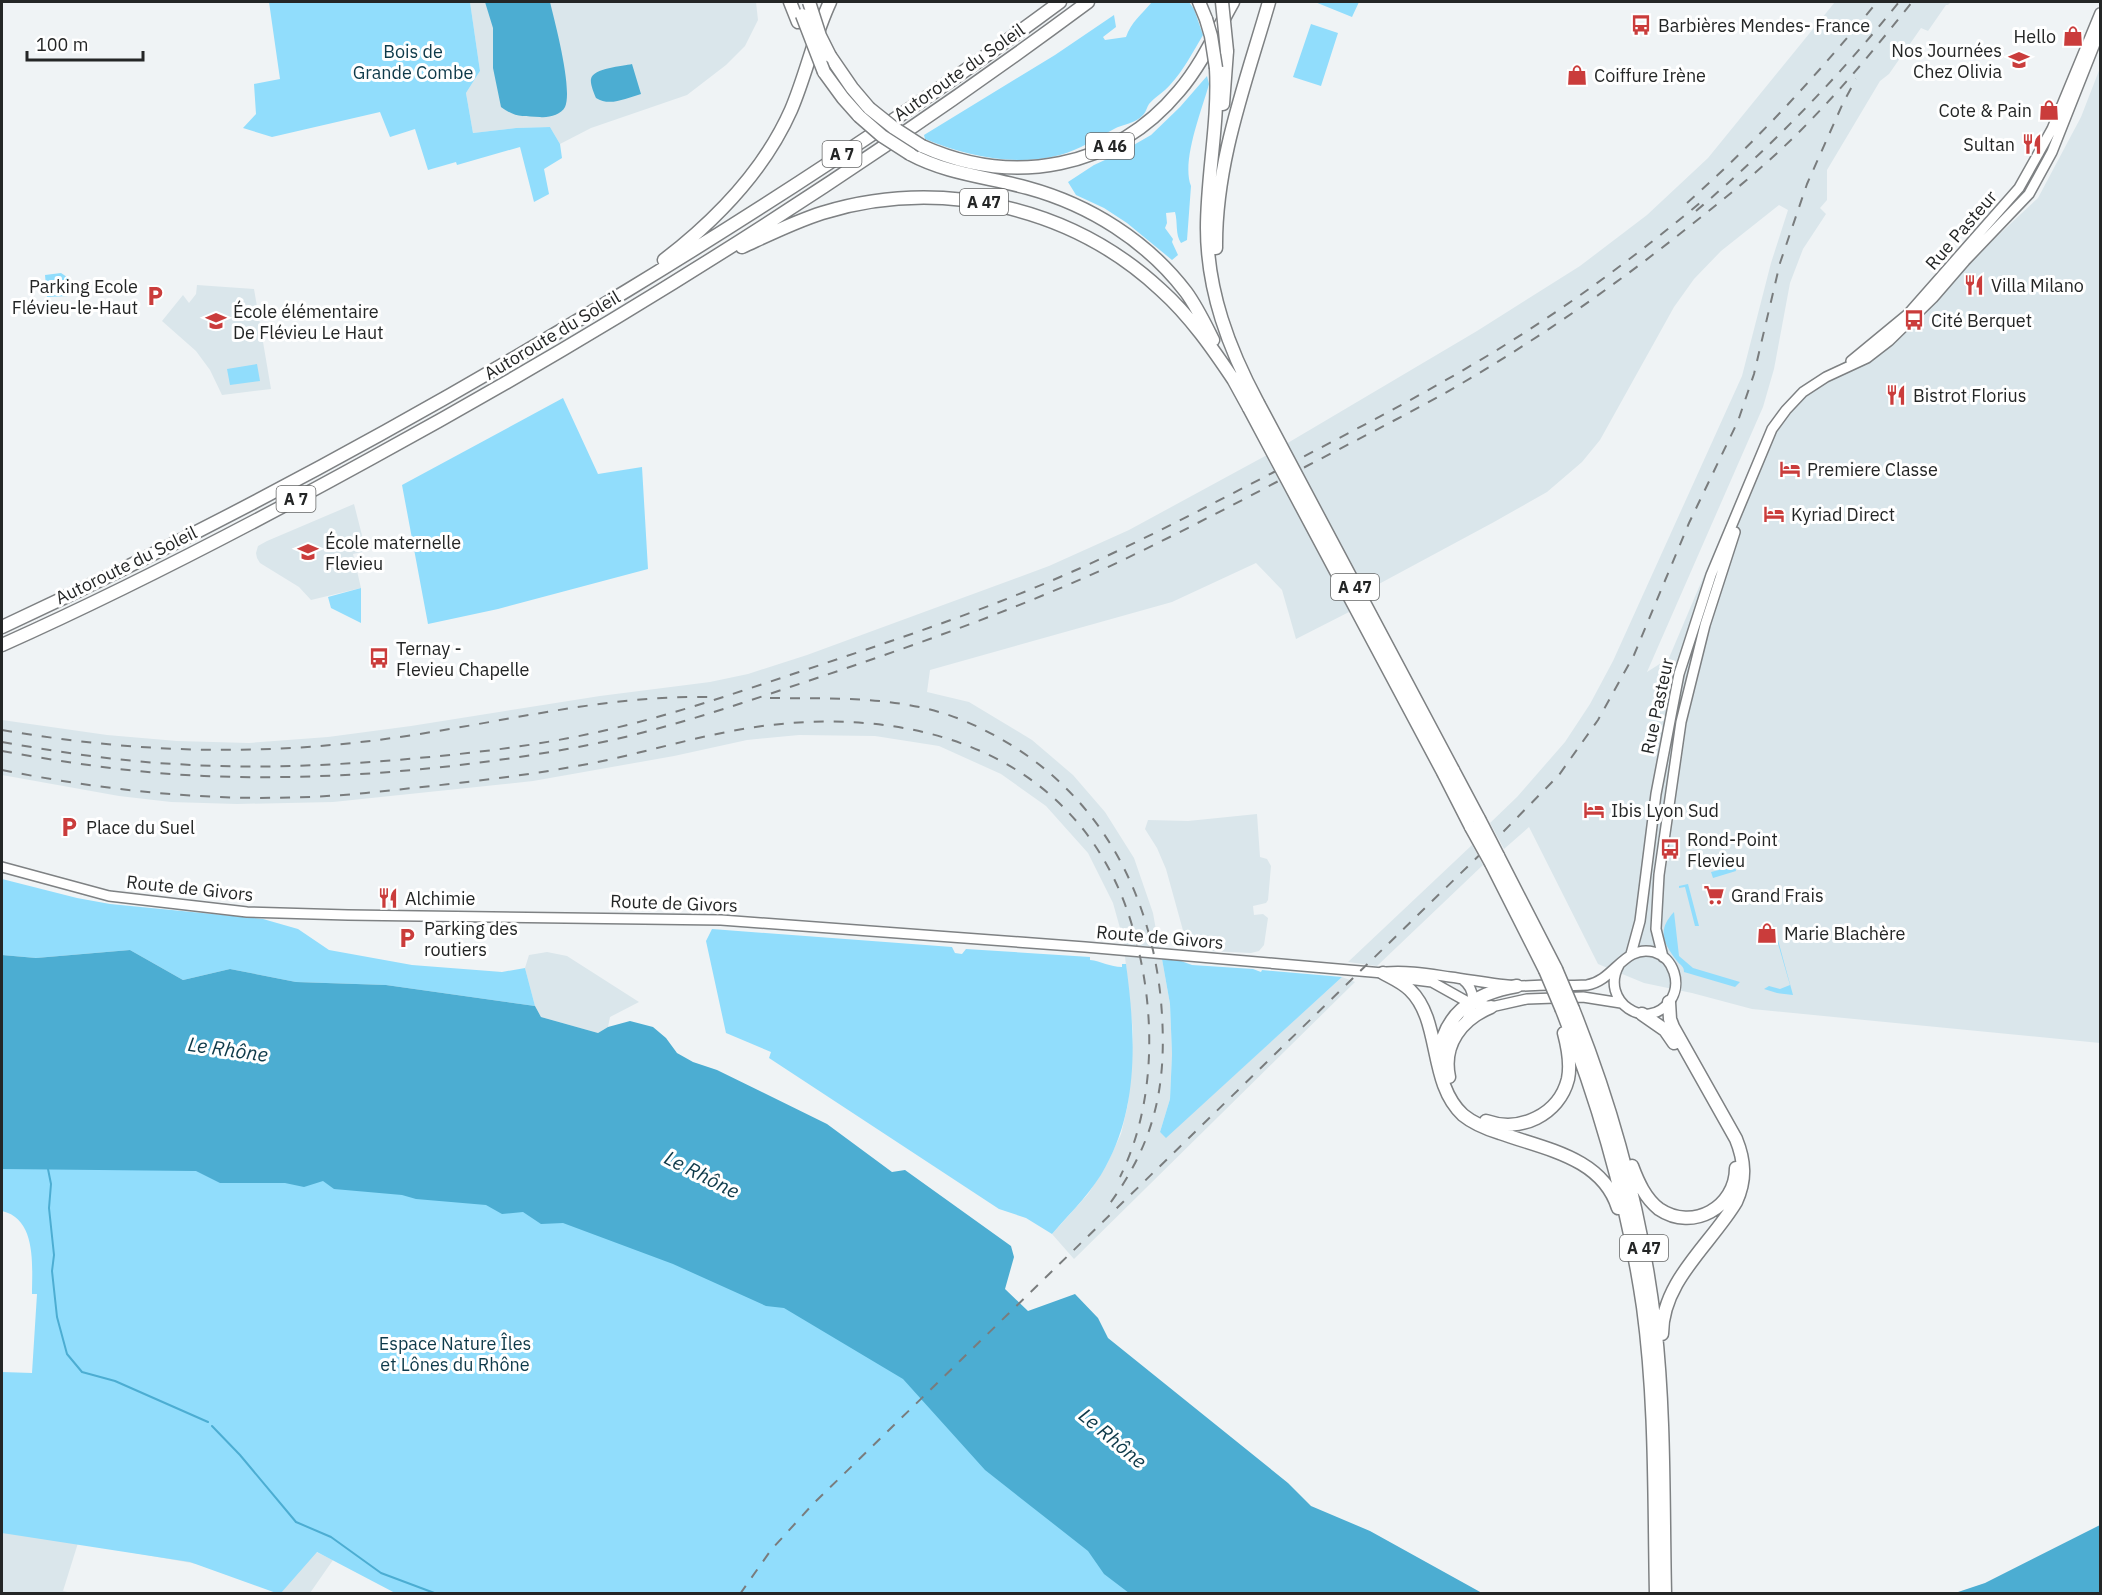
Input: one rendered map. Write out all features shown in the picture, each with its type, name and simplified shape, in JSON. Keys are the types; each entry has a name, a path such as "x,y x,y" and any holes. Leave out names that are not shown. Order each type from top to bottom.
{"highway":[{"path":"790,2 800,18"},
{"name":"A 47","path":"799,2 800,18 824,72 859,116 882,136 930,164 1054,196 1098,216 1133,239 1156,260 1186,294 1203,320 1235,382"},
{"name":"A 46","path":"809,2 820,36 830,56 869,108 900,133 922,146 962,160 1006,168 1052,165 1081,158 1122,140 1147,123 1179,91 1205,54 1233,2"},
{"path":"618,296 691,240 708,224 755,169 791,109 830,2"},
{"name":"Autoroute du Soleil","path":"2,627 312,472 436,403 618,296 879,130 1059,2"},
{"name":"Autoroute du Soleil","path":"2,645 166,566 321,486 500,386 700,266 927,117 1088,2"},
{"path":"1199,2 1211,36 1216,68 1213,155"},
{"path":"1213,155 1222,113 1227,51 1222,2"},
{"path":"1215,291 1216,209 1222,167 1269,2"},
{"name":"A 47","path":"1213,155 1207,229 1215,291 1230,346 1253,406 1495,859 1605,1094 1631,1189 1646,1262 1658,1360 1664,1497 1665,1593"},
{"name":"A 47","path":"700,266 808,218 854,205 894,199 933,197 993,204 1024,211 1068,228 1103,246 1138,270 1163,291 1189,319 1253,406"},
{"name":"A 47","path":"1495,859 1547,970"},
{"path":"1383,973 1405,986 1418,1000 1425,1016 1442,1080 1449,1097 1459,1110 1469,1119 1489,1130 1572,1159 1598,1174 1611,1190 1630,1232"},
{"path":"1439,1064 1441,1044 1458,1012 1489,992 1517,986"},
{"path":"1664,1497 1662,1329 1664,1309 1679,1280 1736,1202 1742,1187 1744,1171 1736,1139 1673,1027 1669,1002"},
{"path":"1491,1006 1466,1022 1455,1035 1448,1053 1448,1069 1455,1092 1467,1108 1478,1116 1497,1124 1514,1125 1524,1123 1547,1111 1566,1085 1569,1072 1564,1009"},
{"name":"A 47","path":"1564,1009 1602,1121 1630,1232 1643,1309 1653,1463 1656,1593"},
{"path":"1605,1094 1637,1180 1657,1207 1673,1216 1695,1218 1708,1214 1723,1203 1732,1189 1736,1173 1736,1161 1731,1146 1668,1035 1642,1014"}],"main road":[{"name":"Rue Pasteur","path":"1631,954 1640,921 1656,794 1679,674 1711,575 1772,429 1803,393 1842,368 1908,314 2019,188 2072,94 2097,32 2100,14"},
{"name":"Rue Pasteur","path":"1663,957 1656,929 1658,886 1681,722 1705,625 1753,475"},
{"name":"Route de Givors","path":"2,866 109,896 247,912 721,920 1383,973"},
{"path":"1647,951 1663,957 1672,967 1676,981 1675,991 1669,1002 1657,1011 1642,1014 1621,1003 1583,997 1527,999 1491,1006 1472,1002 1432,982 1400,978 1383,973 1397,971 1517,986 1591,984 1600,980 1631,954 1647,951"},
{"path":"1618,965 1614,975 1614,984 1621,1003"},
{"path":"1460,978 1471,988 1473,997 1466,1022"}],"shaded area":[{"path":"470,2 756,2 758,20 745,46 726,65 687,95 591,128 560,144 550,127 473,133 466,93 480,71"},
{"path":"1835,2 1950,3 1946,5 1928,31 1921,28 1889,74 1880,81 1827,170 1827,200 1820,208 1826,214 1803,249 1790,283 1774,369 1763,407 1647,672 1669,658 1764,434 1796,397 1864,365 1886,349 1976,256 2038,198 2081,117 2100,68 2100,1043 1752,1009 1644,983 1598,964 1529,827 1504,849 1490,823 1517,797 1565,742 1590,704 1613,661 1742,376 1771,263 1788,210 1779,205 1721,251 1694,279 1674,307 1600,440 1582,462 1547,492 1364,592 1286,444 1477,331 1580,266 1647,215 1708,158"},
{"path":"197,285 254,289 271,389 222,395 210,370 196,351 162,321 183,295 189,303 196,294"},
{"path":"1267,455 1351,611 1296,639 1282,590 1256,563 1172,602 930,670 927,692 969,702 1032,740 1073,775 1105,812 1134,858 1153,913 1159,947 1125,946 1113,903 1088,853 1046,806 1001,774 939,746 875,736 799,735 747,740 674,756 533,781 333,802 237,804 171,802 119,796 2,775 2,720 107,735 177,741 249,743 328,737 411,726 600,696 710,682 748,674 807,655 1049,566 1129,530"},
{"name":"École maternelle Flevieu","path":"354,504 366,551 353,554 361,588 311,600 299,587 260,563 257,558 258,546"},
{"path":"1257,814 1260,857 1267,859 1271,866 1268,900 1266,903 1253,906 1254,915 1263,914 1268,918 1264,945 1259,951 1251,953 1209,951 1184,934 1166,869 1145,829 1148,820 1188,821"},
{"path":"1472,845 1483,865 1377,966 1348,962"},
{"path":"547,952 567,956 639,1002 610,1017 608,1027 598,1033 541,1017 535,1006 525,968 529,955"},
{"path":"1125,956 1162,959 1170,1004 1172,1054 1170,1099 1160,1132 1166,1137 1342,977 1355,982 1074,1259 1052,1234 1088,1194 1106,1166 1121,1134 1128,1104 1133,1032"},
{"path":"2,1529 291,1540 333,1560 310,1593 279,1593 197,1564 78,1543 63,1591 72,1593 2,1593"}],"green space":[{"name":"Bois de Grande Combe","path":"269,2 470,2 480,71 466,93 473,133 550,127 560,144 562,158 544,169 549,194 534,202 520,147 457,165 456,162 428,170 415,129 390,137 380,112 272,137 243,128 256,114 254,84 280,79"},
{"path":"1152,2 1189,2 1194,9 1203,35 1175,80 1151,101 1140,118 1074,150 1060,155 1026,160 974,155 925,139 924,135 1055,55 1114,15 1116,27 1103,37 1105,40 1126,37 1134,22"},
{"path":"1315,2 1359,2 1352,17"},
{"path":"1311,24 1338,33 1321,86 1293,77"},
{"path":"1207,76 1209,84 1190,150 1191,186 1187,240 1181,243 1179,240 1175,212 1166,213 1165,228 1173,239 1172,242 1178,255 1172,260 1127,223 1104,208 1076,195 1068,182 1094,165 1151,135"},
{"path":"61,273 67,277 69,296 47,297 45,275"},
{"path":"257,364 260,381 230,385 227,369"},
{"path":"563,398 598,474 642,467 648,569 498,609 428,624 402,485"},
{"path":"361,588 361,623 331,608 328,597"},
{"path":"1735,866 1736,871 1713,878 1711,872"},
{"path":"2,879 110,904 263,919 298,929 329,950 412,965 502,972 525,968 535,1006 386,985 296,982 230,969 183,980 130,950 36,958 2,955"},
{"path":"1688,884 1699,926 1695,926 1685,887 1679,888 1679,886"},
{"path":"1674,912 1679,956 1693,968 1740,982 1735,987 1684,972 1683,967 1668,948 1664,936 1665,925"},
{"path":"712,929 952,947 955,953 962,954 966,949 1090,957 1090,960 1113,966 1122,967 1122,964 1126,964 1133,1041 1130,1093 1117,1142 1101,1175 1052,1234 1026,1218 999,1209 769,1058 771,1052 726,1033 706,941"},
{"path":"1777,940 1793,995 1764,989 1769,986 1780,989 1790,985"},
{"path":"1162,959 1192,965 1253,969 1261,972 1262,970 1342,977 1166,1138 1160,1132 1170,1099 1172,1054 1170,1004"},
{"name":"Espace Nature Îles et Lônes du Rhône","path":"2,1057 637,1134 1261,1593 397,1594 317,1552 279,1594 190,1562 2,1533 2,1372 32,1373 37,1294 32,1294 32,1258 27,1233 21,1223 2,1211"}],"water":[{"path":"485,2 550,2 567,86 565,107 561,112 547,117 524,116 515,115 501,107 493,68 493,28"},
{"path":"632,64 641,94 612,102 596,98 591,83 593,75 602,70"},
{"name":"Le Rhône","path":"130,950 183,980 230,969 296,982 386,985 535,1006 541,1017 598,1033 608,1027 630,1021 653,1027 666,1038 677,1053 827,1124 892,1172 905,1170 1011,1246 1014,1257 1005,1289 1028,1311 1075,1294 1098,1318 1108,1338 1288,1483 1311,1506 1370,1531 1482,1593 1129,1593 1104,1574 1088,1551 985,1470 903,1379 784,1308 766,1306 673,1264 563,1223 541,1224 523,1212 502,1214 486,1205 334,1189 323,1181 304,1187 285,1183 220,1183 196,1171 2,1169 2,955 36,958"},
{"path":"2100,1525 2100,1593 1955,1593 1985,1583"}],"waterway":[{"path":"48,1169 51,1184 49,1208 54,1255 52,1271 57,1317 67,1354 82,1372 115,1381 208,1422"},
{"path":"212,1426 240,1455 296,1522 331,1537 381,1573 437,1594"}],"railway":[{"path":"1687,203 1738,156 1786,106 1877,2"},
{"path":"1696,211 1802,111 1852,58 1899,2"},
{"path":"2,751 128,770 204,776 340,775 478,763 567,749 672,725 844,669 1008,609 1104,569 1255,493 1438,397 1565,318 1657,252 1754,174 1840,89 1912,2"},
{"path":"740,1594 771,1550 813,1504 1559,775 1598,720 1634,655 1689,523 1738,421 1754,374 1780,263 1807,184 1856,79"},
{"path":"2,742 88,756 153,763 258,767 341,764 461,754 548,742 628,725 714,700 968,614 1093,562 1172,524 1384,414 1492,353 1600,281 1701,202"},
{"path":"2,730 54,738 157,748 207,750 309,747 413,735 598,704 673,697 710,697"},
{"path":"770,698 845,699 895,703 943,713 967,722 1009,744 1045,770 1077,800 1104,834 1125,871 1142,912 1154,955 1163,1031 1160,1086 1155,1112 1136,1161 1105,1210"},
{"path":"2,770 137,791 274,798 366,793 533,773 588,764 725,732 771,725 831,722 890,726 945,738 997,759 1043,789 1082,828 1113,877 1135,936 1142,965 1149,1027 1146,1089 1132,1149 1120,1177"}],"place":[{"name":"Barbières Mendes- France","path":"1641,25"},
{"name":"Hello","path":"2073,36"},
{"name":"Nos Journées Chez Olivia","path":"2019,60"},
{"name":"Coiffure Irène","path":"1577,75"},
{"name":"Cote & Pain","path":"2049,110"},
{"name":"Sultan","path":"2032,144"},
{"name":"Villa Milano","path":"1974,285"},
{"name":"Parking Ecole Flévieu-le-Haut","path":"155,296"},
{"name":"Cité Berquet","path":"1914,320"},
{"name":"École élémentaire De Flévieu Le Haut","path":"216,321"},
{"name":"Bistrot Florius","path":"1896,395"},
{"name":"Premiere Classe","path":"1790,469"},
{"name":"Kyriad Direct","path":"1774,514"},
{"name":"École maternelle Flevieu","path":"308,552"},
{"name":"Ternay - Flevieu Chapelle","path":"379,658"},
{"name":"Ibis Lyon Sud","path":"1594,810"},
{"name":"Place du Suel","path":"69,827"},
{"name":"Rond-Point Flevieu","path":"1670,849"},
{"name":"Grand Frais","path":"1714,895"},
{"name":"Alchimie","path":"388,898"},
{"name":"Marie Blachère","path":"1767,933"},
{"name":"Parking des routiers","path":"407,938"}]}
